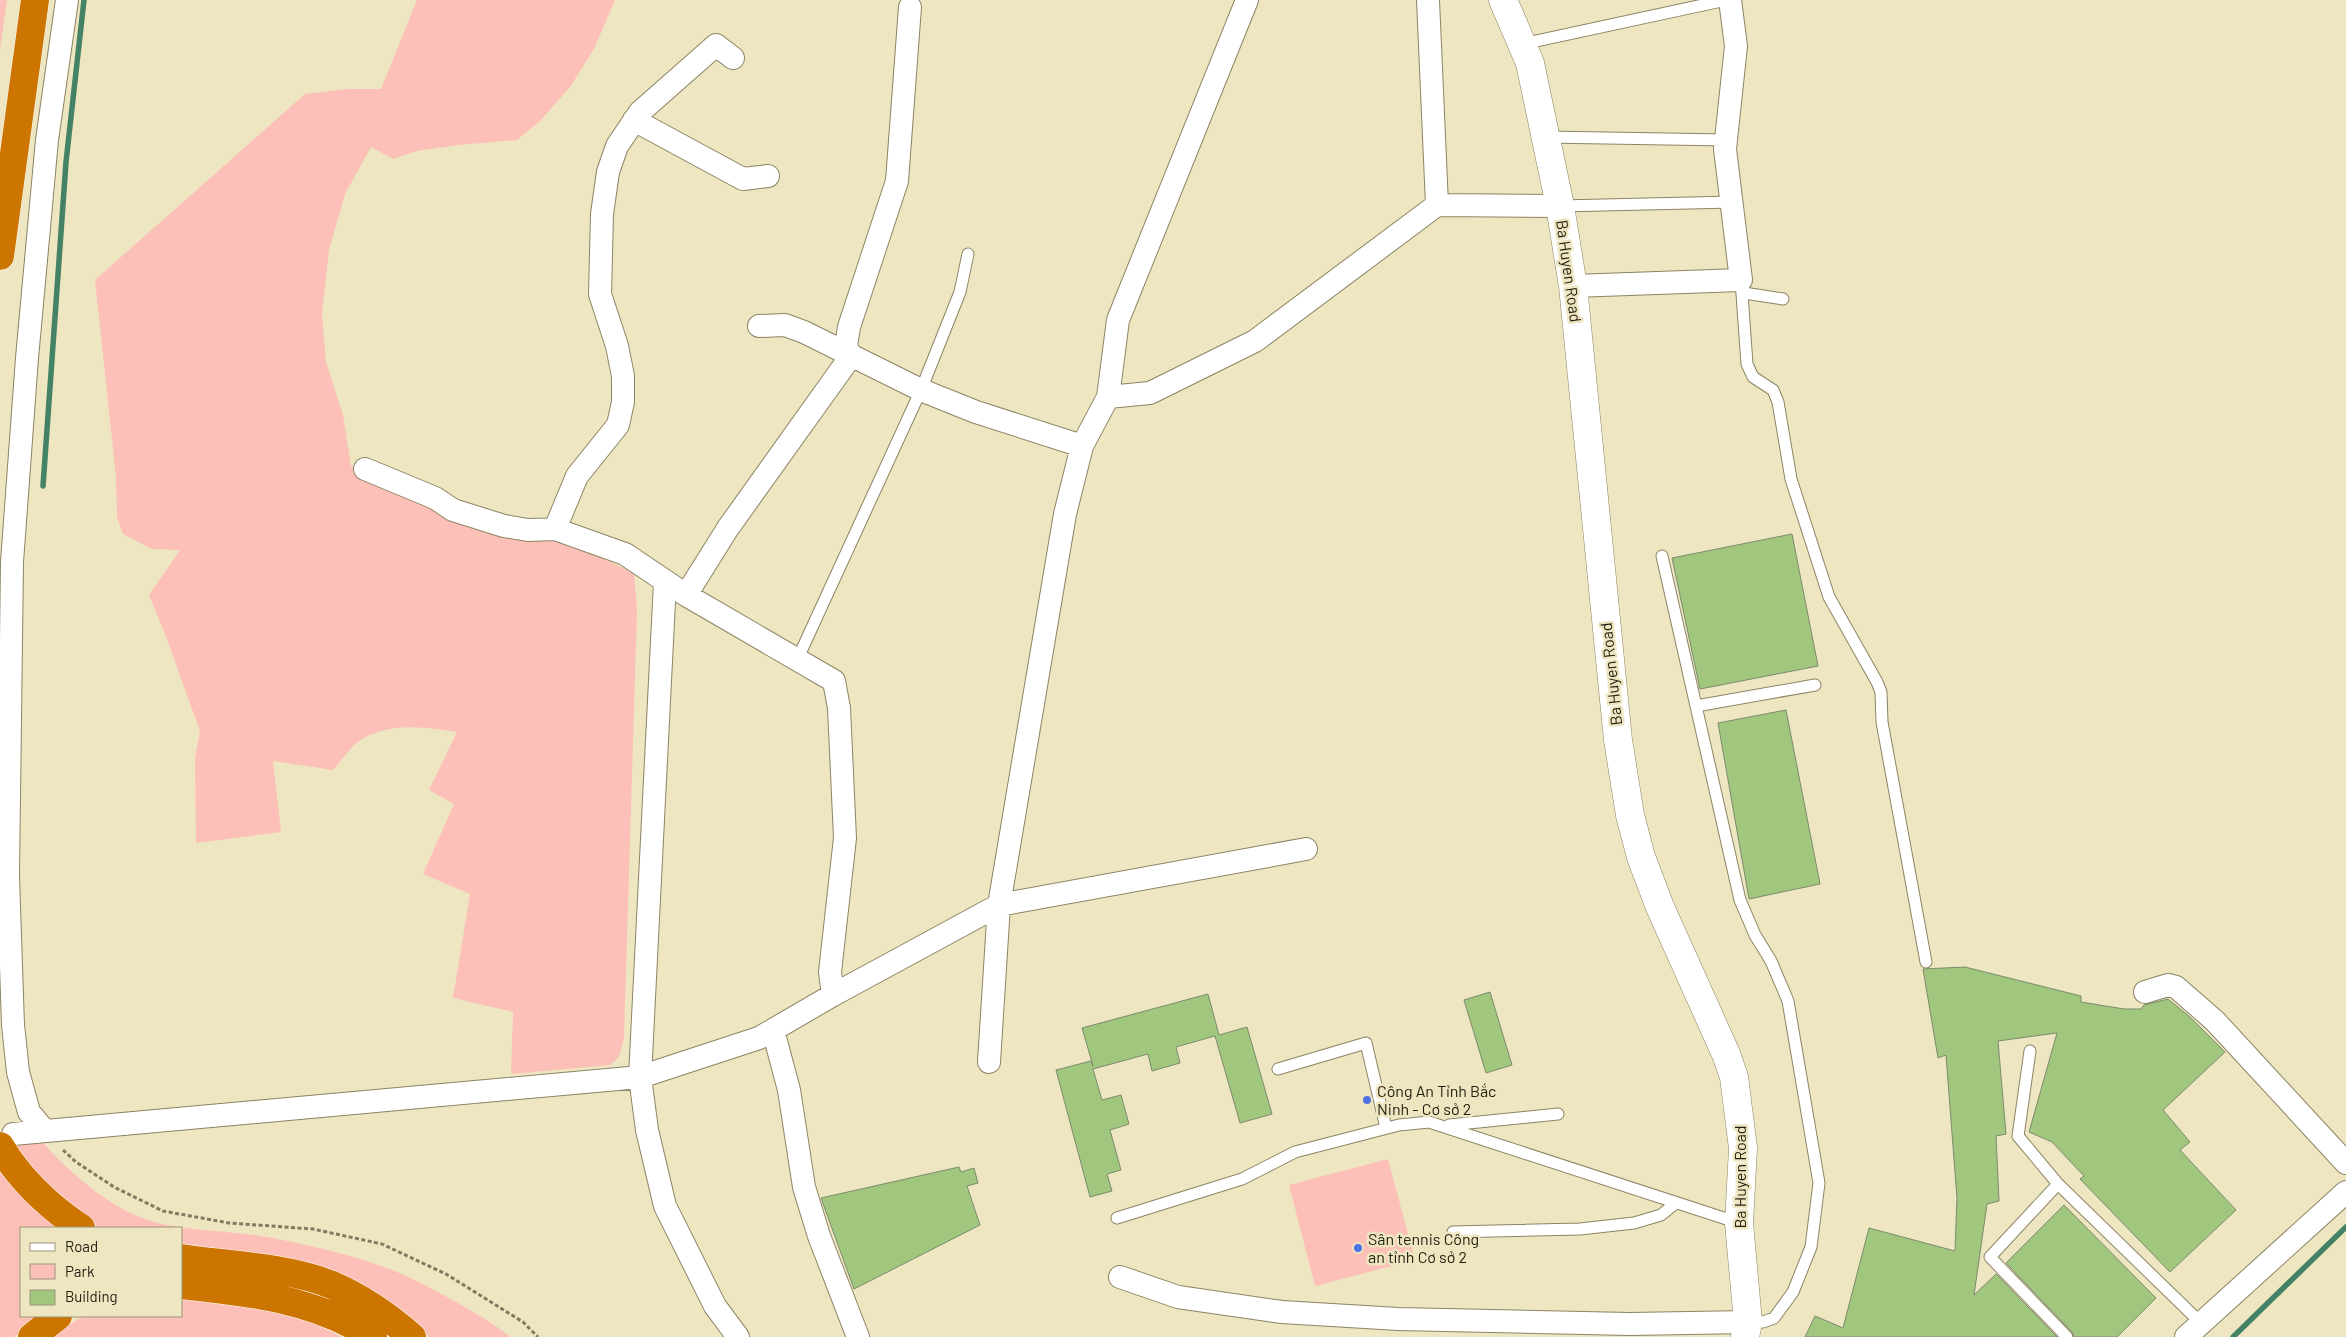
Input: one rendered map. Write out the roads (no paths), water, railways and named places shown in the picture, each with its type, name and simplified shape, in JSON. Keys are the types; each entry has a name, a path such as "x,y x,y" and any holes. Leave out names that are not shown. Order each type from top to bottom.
{"highway":[{"path":"0,256 35,0"},
{"path":"6,1140 22,1179 50,1207 80,1227"},
{"path":"182,1258 289,1273 314,1279 351,1295 379,1312 412,1337"},
{"path":"182,1285 278,1297 298,1302 339,1319 373,1337"},
{"path":"32,1337 57,1317"}],"street":[{"path":"44,1130 29,1112 18,1072 13,1025 8,876 12,571 27,358 46,150 67,0"},
{"path":"989,1062 999,905 1065,514 1082,446 1108,397 1118,320 1247,0"},
{"path":"1428,0 1437,205"},
{"name":"Ba Huyen Road","path":"1503,0 1530,63 1560,206 1572,286 1618,740 1630,815 1650,883 1726,1054 1734,1077 1743,1148 1739,1223 1746,1330"},
{"path":"1572,286 1742,287 1725,149 1736,46 1728,0"},
{"path":"851,356 846,346 849,327 897,181 910,7"},
{"path":"555,529 578,476 618,425 623,402 623,376 617,346 605,315 600,294 600,241 608,172 617,146 640,112 716,44 733,58"},
{"path":"634,120 743,179 768,176"},
{"path":"1108,397 1150,393 1255,341 1437,205 1560,206"},
{"path":"759,326 785,325 794,328 921,390 976,412 1082,446"},
{"path":"686,595 728,528 851,356"},
{"path":"365,469 435,498 453,510 504,526 528,530 555,529 624,554 686,595 834,680 839,708 845,838 830,972 832,995"},
{"path":"665,582 640,1077 647,1130 665,1206 715,1306 738,1337"},
{"path":"6,1140 44,1130 640,1077 759,1038 832,995 999,905 1306,849"},
{"path":"2145,992 2168,985 2176,988 2215,1021 2346,1163"},
{"path":"773,1030 789,1090 804,1187 819,1236 858,1337"},
{"path":"2193,1330 2346,1192"},
{"path":"1120,1277 1178,1297 1282,1312 1437,1320 1630,1324 1746,1330"}],"lane":[{"path":"1522,44 1728,0"},
{"path":"1545,136 1726,140"},
{"path":"1560,206 1733,202"},
{"path":"798,658 921,390 960,292 968,254"},
{"path":"1783,299 1742,287 1747,364 1753,378 1773,390 1778,402 1797,499 1829,597 1878,682 1881,692 1882,722 1926,962"},
{"path":"1662,556 1740,900 1755,935 1771,961 1788,1001 1819,1183 1811,1247 1793,1292 1774,1318 1746,1330"},
{"path":"1696,706 1815,685"},
{"path":"1278,1069 1366,1043 1386,1128"},
{"path":"2030,1051 2018,1136 2058,1184 2193,1330"},
{"path":"1442,1126 1558,1114"},
{"path":"1116,1218 1242,1179 1295,1152 1399,1124 1429,1122 1739,1223"},
{"path":"2058,1184 1990,1257 2067,1337"},
{"path":"1453,1232 1580,1229 1634,1223 1661,1215 1676,1203"}],"waterway":[{"path":"43,486 66,162 84,0"},
{"path":"2233,1337 2346,1227"}],"place":[{"name":"Công An Tỉnh Bắc Ninh - Cơ sở 2","path":"1367,1100"},
{"name":"Sân tennis Công an tỉnh Cơ sở 2","path":"1358,1248"}]}
